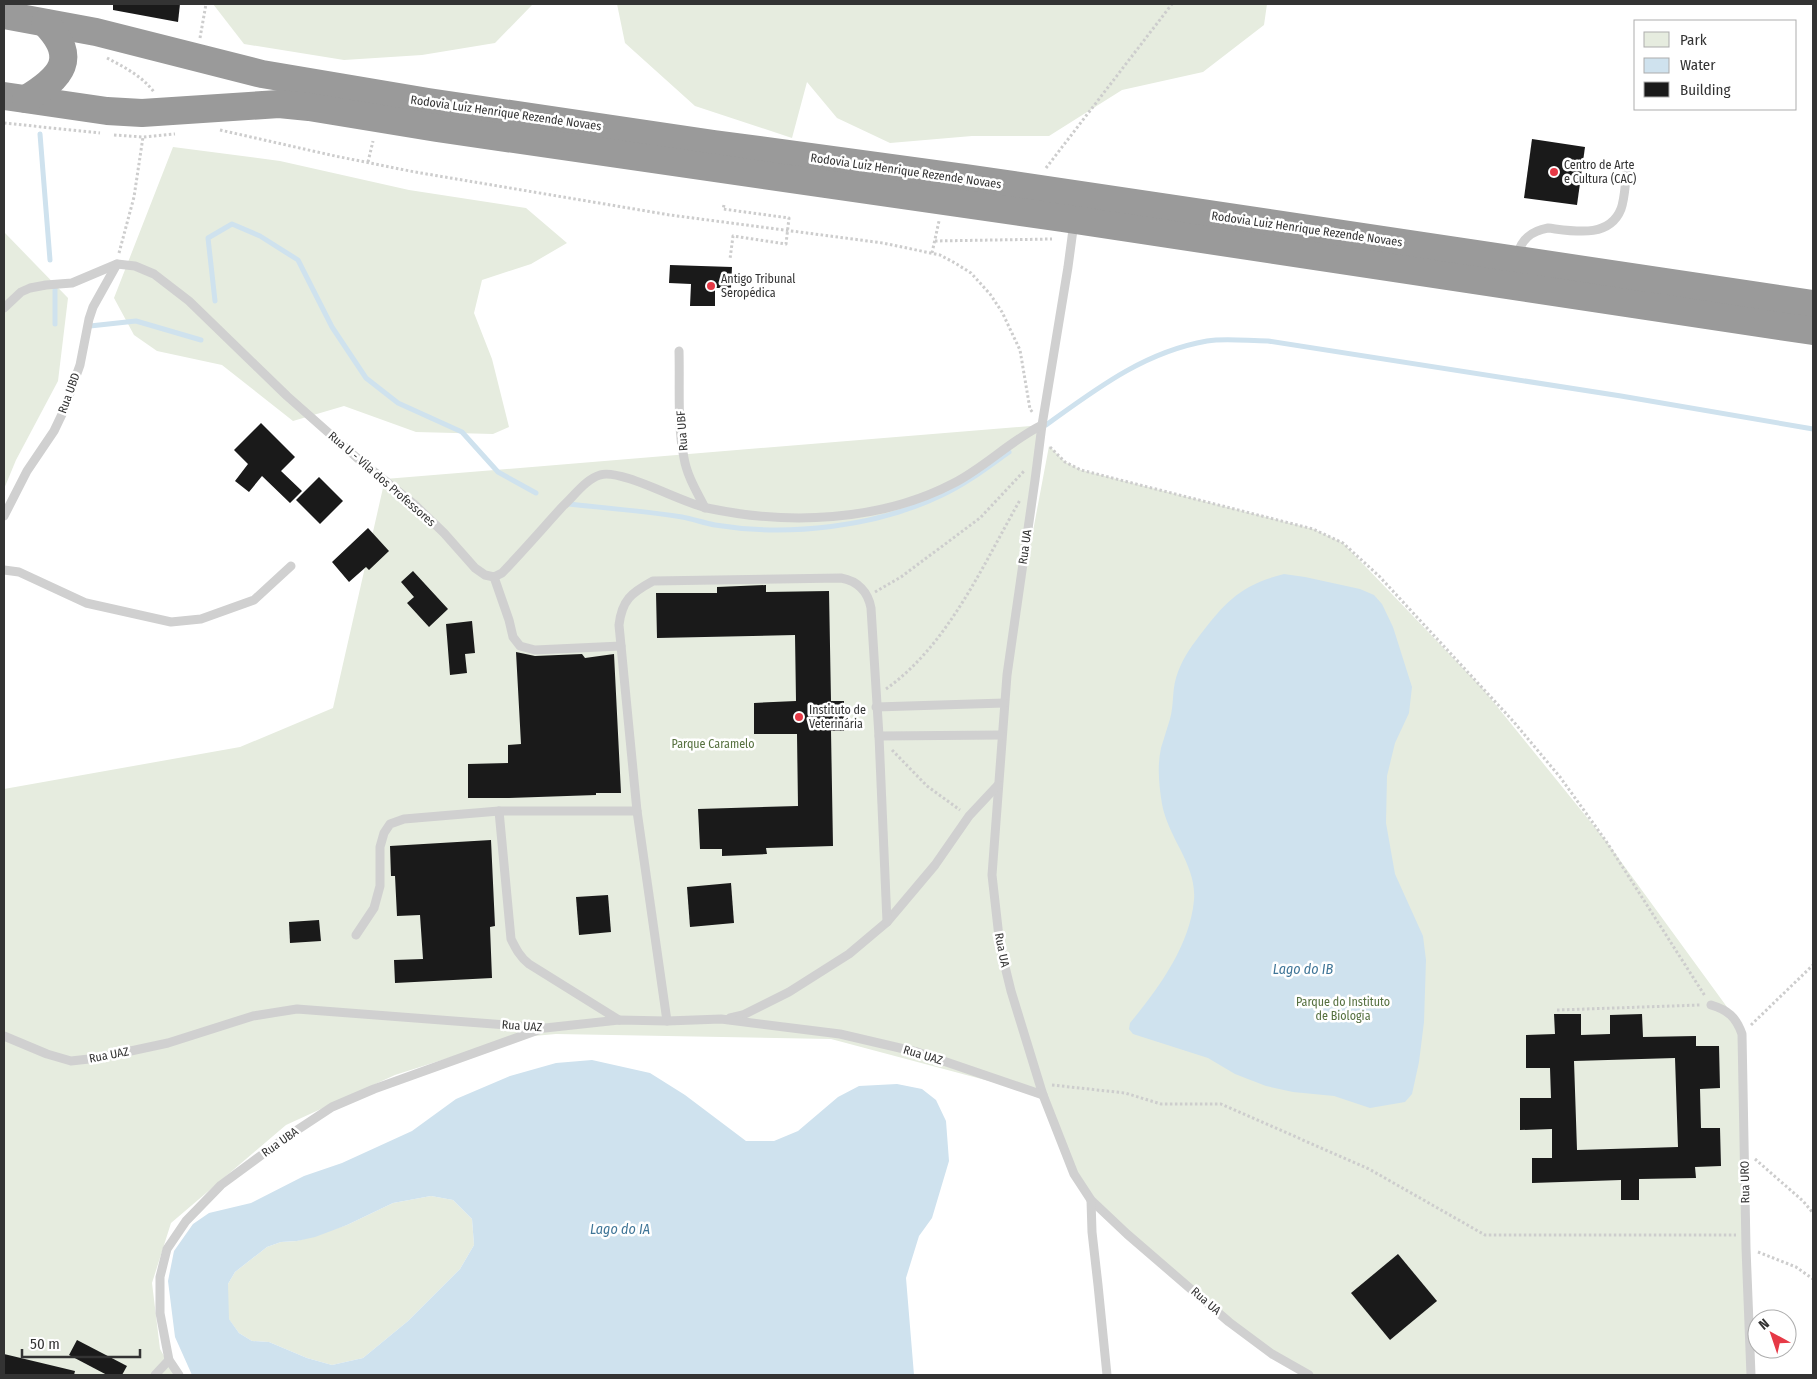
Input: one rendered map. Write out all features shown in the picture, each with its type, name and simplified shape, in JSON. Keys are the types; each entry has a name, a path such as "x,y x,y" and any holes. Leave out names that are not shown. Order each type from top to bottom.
{"highway":[{"name":"Rodovia Luiz Henrique Rezende Novaes","path":"4,15 130,40 279,77 428,102 1031,188 1813,304"},
{"path":"15,98 50,83 56,77 62,64 63,50 61,44 45,23"},
{"name":"Rodovia Luiz Henrique Rezende Novaes","path":"15,98 107,111 142,113 270,105 309,107 437,128 1813,330"}],"lane":[{"path":"1516,261 1522,242 1535,232 1548,228 1588,232 1599,230 1611,222 1621,210 1627,171"},
{"name":"Rua UA","path":"1074,220 1006,675 992,875 1000,946 1011,991 1042,1095 1074,1174 1091,1200 1127,1234 1229,1322 1272,1354 1309,1375"},
{"path":"4,308 21,292 30,288 72,283 117,264"},
{"name":"Rua UBD","path":"4,516 27,471 54,431 64,410 80,365 89,318 93,307 117,264"},
{"name":"Rua U - Vila dos Professores","path":"117,264 144,269 164,280 189,301 287,396 422,511 475,568 485,575 494,577"},
{"name":"Rua UBF","path":"679,351 681,434 684,459 694,487 705,508"},
{"path":"621,646 536,650 520,646 513,637 510,620 494,577 502,573 579,490 598,475 616,474 705,508 739,514 797,517 874,511 907,502 953,484 985,465 1012,443 1042,425"},
{"path":"4,570 19,572 86,603 172,622 201,619 254,600 291,566"},
{"path":"667,1021 637,811 619,625 621,610 625,602 638,589 653,581 841,578 853,582 867,596 871,608 879,736 887,922"},
{"path":"876,706 1004,703"},
{"path":"879,736 1001,735"},
{"path":"721,1019 743,1015 789,992 849,954 887,922 935,865 969,816 998,784"},
{"path":"356,935 374,908 380,886 380,847 384,833 390,824 404,819 499,811 637,811"},
{"path":"499,811 511,939 515,948 529,964 619,1020"},
{"path":"1711,1005 1723,1008 1735,1018 1742,1034"},
{"name":"Rua UAZ","path":"4,1036 47,1054 71,1061 98,1058 168,1043 252,1016 297,1008 545,1028 619,1020 721,1019 840,1034 917,1052 1042,1095"},
{"name":"Rua UBA","path":"179,1375 169,1360 160,1313 160,1277 167,1248 186,1221 221,1185 282,1140 332,1107 374,1089 545,1028"},
{"name":"Rua URO","path":"1742,1034 1746,1248 1751,1375"},
{"path":"1091,1200 1092,1232 1106,1375"},
{"path":"156,1375 169,1360"}],"path":[{"path":"198,58 206,4"},
{"path":"1031,188 1172,4"},
{"path":"102,54 134,73 149,86 157,96 160,112"},
{"path":"4,123 104,134"},
{"path":"217,130 368,162 661,213 787,231 883,242 932,253 956,263 971,273 990,294 1002,312 1020,350 1030,409 1042,425 1049,446 1066,462 1081,470 1313,529 1343,543 1380,576 1474,678 1560,777 1606,841 1711,1005"},
{"path":"114,134 143,137 177,133"},
{"path":"117,264 136,190 143,137"},
{"path":"368,162 373,141"},
{"path":"724,205 723,209 789,218 786,244 733,236 730,259"},
{"path":"932,253 940,221"},
{"path":"867,596 901,577 980,518 1039,455"},
{"path":"876,697 903,677 948,625 1020,499"},
{"path":"879,736 927,786 969,816"},
{"path":"1742,1034 1813,965"},
{"path":"1557,1010 1711,1005"},
{"path":"1039,1084 1126,1093 1160,1104 1221,1104 1369,1169 1484,1235 1746,1235"},
{"path":"1745,1151 1803,1201 1813,1213"},
{"path":"1746,1248 1796,1268 1813,1279"}],"green space":[{"path":"213,4 533,4 495,43 422,55 344,60 244,44"},
{"path":"617,4 1267,4 1264,25 1203,72 1122,90 1049,136 972,136 890,143 837,118 807,82 792,138 695,106 625,43"},
{"path":"173,147 280,161 409,190 526,208 567,243 531,264 482,280 474,313 492,359 509,427 493,434 416,432 344,406 293,421 222,365 157,351 134,335 114,298"},
{"path":"4,232 68,298 58,381 16,460 4,489"},
{"path":"1042,425 1027,563 1049,446 1065,462 1081,470 1313,529 1343,543 1483,689 1606,841 1735,1018 1742,1034 1749,1309 1747,1309 1747,1359 1751,1359 1751,1375 1309,1375 1272,1354 1127,1234 1074,1174 1042,1095 831,1039 556,1034 511,1038 395,1075 286,1125 171,1223 152,1283 160,1349 175,1375 4,1375 4,789 240,747 333,708 385,479"},
{"path":"431,1196 453,1200 472,1219 474,1245 460,1269 408,1321 363,1358 332,1365 307,1358 269,1342 252,1341 239,1333 228,1318 228,1284 235,1272 267,1247 281,1242 297,1241 347,1225 393,1203"}],"water":[{"name":"Lago do IB","path":"1284,574 1360,589 1374,595 1382,604 1393,627 1412,687 1409,713 1395,743 1387,776 1386,823 1395,874 1423,936 1426,960 1424,1022 1419,1062 1412,1094 1405,1102 1370,1108 1334,1096 1293,1092 1266,1086 1235,1074 1208,1058 1133,1034 1129,1029 1130,1023 1171,966 1186,934 1194,900 1194,887 1191,875 1165,816 1159,783 1161,748 1171,714 1178,672 1193,645 1209,623 1227,604 1245,589 1256,583"},
{"name":"Lago do IA","path":"592,1060 650,1073 685,1095 746,1141 774,1141 798,1131 838,1097 859,1086 897,1084 922,1089 936,1100 946,1121 949,1161 932,1218 919,1236 906,1278 914,1375 192,1375 175,1337 168,1281 174,1251 193,1224 209,1213 251,1203 304,1176 342,1163 412,1131 456,1099 510,1076 556,1063","holes":["431,1196 453,1200 472,1219 474,1245 460,1269 408,1321 363,1358 332,1365 307,1358 269,1342 252,1341 239,1333 229,1319 228,1284 235,1272 267,1247 281,1242 315,1237 347,1225 393,1203"]}],"building":[{"path":"113,4 180,4 178,22 113,10"},
{"name":"Centro de Arte e Cultura (CAC)","path":"1532,139 1585,147 1577,205 1524,198"},
{"name":"Antigo Tribunal Seropédica","path":"670,265 732,267 731,288 715,288 715,306 690,306 691,284 669,283"},
{"path":"261,423 295,457 281,471 302,491 290,503 262,476 249,492 235,481 248,464 234,450"},
{"path":"319,477 343,501 320,524 296,500"},
{"path":"368,528 389,551 369,570 366,567 349,582 332,562"},
{"path":"413,571 448,609 429,627 407,603 414,597 401,582"},
{"name":"Instituto de Veterinária","path":"766,585 766,592 829,591 831,701 844,701 844,731 831,731 833,846 766,848 767,854 722,856 722,849 700,849 698,809 798,806 797,734 754,734 754,703 796,701 795,635 657,638 656,593 717,593 717,587"},
{"path":"472,621 475,653 465,654 467,673 450,675 446,624"},
{"path":"516,652 535,656 582,654 585,658 614,654 621,793 468,798 468,764 508,763 508,745 521,744"},
{"path":"491,840 495,926 490,927 492,978 395,983 394,960 423,959 420,915 397,916 395,876 391,876 390,846"},
{"path":"731,883 734,923 690,927 687,887"},
{"path":"608,895 611,932 579,935 576,897"},
{"path":"319,920 321,941 290,943 289,922"},
{"path":"1554,1014 1581,1014 1581,1035 1610,1034 1610,1015 1642,1014 1643,1037 1696,1036 1696,1046 1719,1046 1720,1088 1700,1089 1701,1128 1720,1128 1721,1166 1695,1167 1696,1178 1639,1179 1639,1200 1621,1200 1621,1180 1532,1183 1532,1158 1552,1158 1552,1129 1520,1130 1520,1098 1551,1098 1550,1068 1526,1068 1526,1035 1555,1034","holes":["1675,1058 1678,1147 1577,1150 1574,1061"]},
{"path":"1398,1254 1437,1301 1390,1340 1351,1293"},
{"path":"77,1340 127,1366 122,1375 107,1375 69,1355"},
{"path":"4,1354 75,1371 74,1375 4,1375"}],"waterway":[{"path":"40,134 50,260"},
{"path":"215,301 208,238 232,224 260,236 298,260 332,327 366,378 398,403 462,432 498,472 536,493"},
{"path":"55,286 55,324"},
{"path":"90,326 136,321 201,340"},
{"path":"1046,425 1083,398 1142,363 1184,346 1214,340 1229,340 1268,341 1621,396 1813,429"},
{"path":"568,504 639,511 686,518 715,525 743,528 772,530 831,526 860,522 916,506 960,486 1009,452"}],"place":[{"name":"Centro de Arte e Cultura (CAC)","path":"1554,172"},
{"name":"Antigo Tribunal Seropédica","path":"711,286"},
{"name":"Instituto de Veterinária","path":"799,717"}],"park label":[{"name":"Parque Caramelo","path":"713,744"},
{"name":"Parque do Instituto de Biologia","path":"1343,1009"}]}
